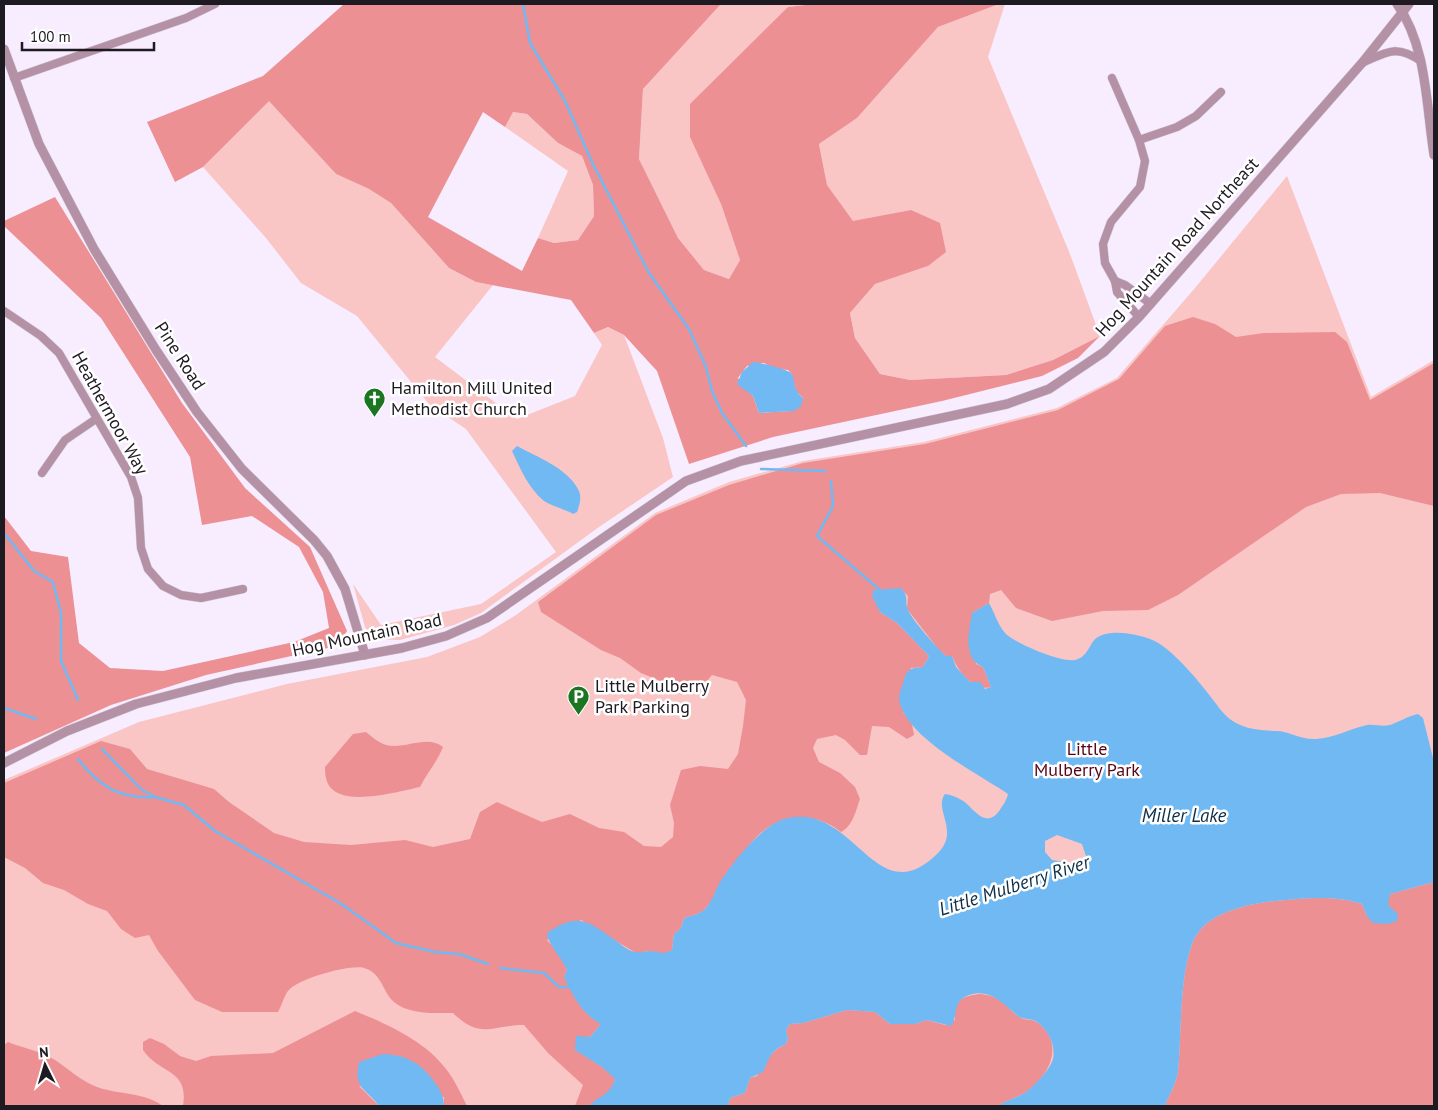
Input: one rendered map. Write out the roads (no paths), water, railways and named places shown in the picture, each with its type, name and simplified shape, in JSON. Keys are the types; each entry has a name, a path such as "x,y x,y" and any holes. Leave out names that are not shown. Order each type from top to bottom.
{"street":[{"path":"14,78 186,18 215,4"},
{"path":"1397,4 1404,13 1421,61 1434,155"},
{"name":"Hog Mountain Road Northeast","path":"763,456 1007,404 1049,389 1104,352 1151,304 1362,63 1404,13 1409,4"},
{"name":"Pine Road","path":"4,49 39,144 94,249 197,412 242,469 314,540 327,556 345,589 365,655"},
{"path":"1362,63 1396,50 1406,52 1421,61"},
{"path":"1112,78 1139,140 1145,161 1140,187 1112,222 1103,244 1104,263 1115,281 1117,292 1139,317"},
{"path":"1139,140 1177,127 1196,116 1221,92"},
{"path":"1115,281 1125,285 1151,304"},
{"name":"Heathermoor Way","path":"4,311 41,336 59,353 130,477 138,498 141,548 148,569 163,586 181,595 200,598 243,589"},
{"path":"42,473 65,440 96,419"},
{"name":"Hog Mountain Road","path":"4,762 67,731 136,704 236,678 365,655 446,636 487,618 686,481 741,461 763,456"}],"water":[{"path":"753,362 774,366 791,373 797,391 803,398 801,406 794,411 759,413 753,396 737,384 742,372"},
{"path":"517,446 567,475 580,494 577,512 573,514 547,503 534,491 525,478 512,451"},
{"name":"Miller Lake","path":"901,588 906,597 908,610 914,620 946,656 952,656 956,667 970,682 980,682 985,689 991,687 983,667 972,658 969,636 972,613 989,603 1000,626 1010,637 1038,651 1059,658 1075,660 1080,658 1086,653 1095,639 1110,633 1138,635 1150,639 1177,658 1223,712 1235,723 1242,726 1258,730 1281,731 1316,739 1329,737 1367,725 1390,725 1418,714 1423,718 1434,762 1434,882 1390,894 1388,905 1398,914 1397,921 1388,924 1373,923 1367,916 1362,904 1341,899 1319,898 1275,901 1245,906 1208,922 1194,941 1188,957 1182,996 1177,1075 1165,1106 998,1106 1026,1092 1037,1082 1053,1059 1053,1048 1045,1029 1037,1022 1019,1017 991,996 977,993 969,995 960,1001 951,1026 927,1020 915,1024 890,1024 875,1012 847,1010 803,1023 790,1024 786,1030 788,1039 785,1045 773,1052 763,1072 750,1078 745,1093 730,1098 728,1106 589,1106 611,1088 615,1079 602,1067 575,1050 576,1036 590,1037 601,1024 583,1010 575,998 564,977 567,970 549,941 547,933 565,923 580,921 603,931 632,951 666,952 672,950 674,934 681,928 684,918 698,914 705,909 712,900 720,882 740,855 757,837 775,823 784,819 808,817 829,825 880,864 897,871 915,869 937,854 944,845 947,829 942,800 945,794 962,800 984,818 997,814 1005,801 1008,794 944,753 914,727 904,713 899,699 905,676 911,669 923,667 929,656 897,623 880,612 872,596 874,590","holes":["1057,835 1082,844 1088,862 1084,870 1052,860 1045,852 1045,841"]},
{"path":"383,1054 400,1056 420,1066 438,1087 443,1097 444,1106 379,1106 359,1083 358,1071 359,1062"}],"waterway":[{"path":"523,4 530,43 565,101 592,162 649,273 689,329 706,367 712,391 722,413 746,446"},
{"path":"761,469 825,471"},
{"path":"831,481 833,506 817,536 881,591"},
{"path":"4,533 34,571 53,582 61,613 61,661 78,700"},
{"path":"4,708 36,719"},
{"path":"102,749 141,789 155,797 184,805 215,831 340,903 396,943 435,952 459,954 488,964"},
{"path":"78,759 94,777 111,789 130,796 154,797"},
{"path":"500,968 544,973 559,987 571,987"}],"place":[{"name":"Hamilton Mill United Methodist Church","path":"375,417"},
{"name":"Little Mulberry Park Parking","path":"579,715"}],"park label":[{"name":"Little Mulberry Park","path":"1087,760"}],"water label":[{"name":"Little Mulberry River","path":"1014,885"}]}
